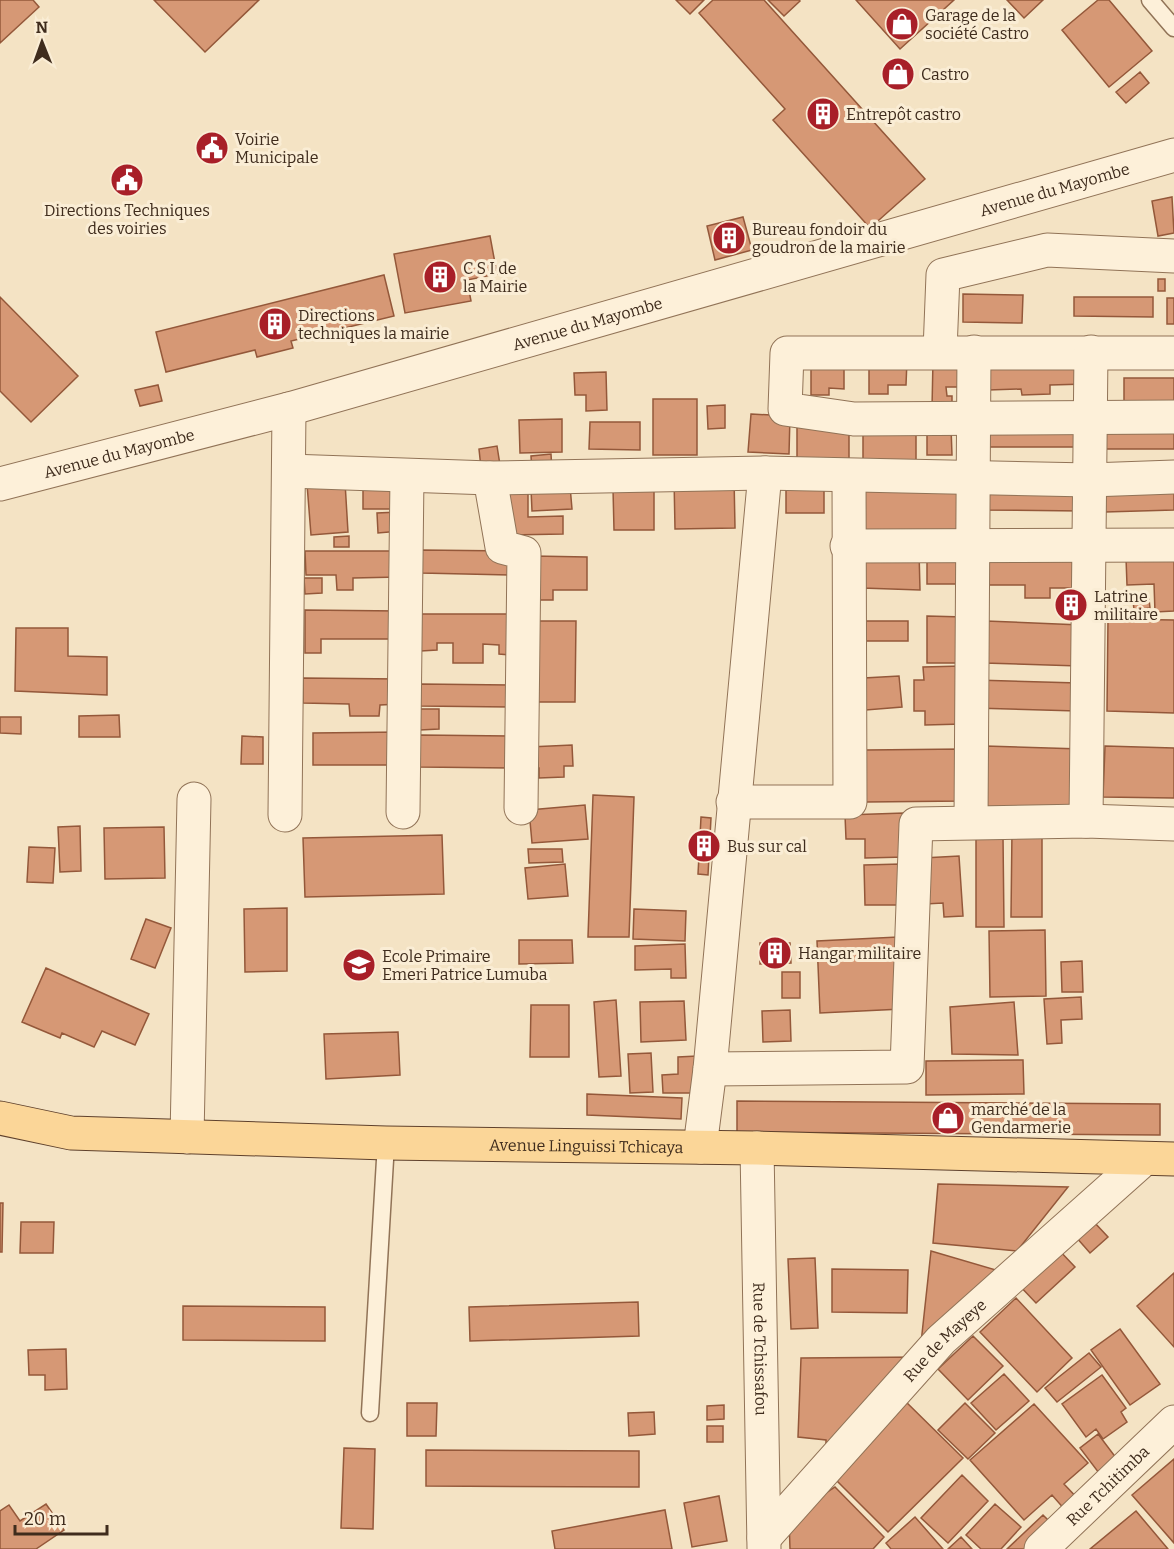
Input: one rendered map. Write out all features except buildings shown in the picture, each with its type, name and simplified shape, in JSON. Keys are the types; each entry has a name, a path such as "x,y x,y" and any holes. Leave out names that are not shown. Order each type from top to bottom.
{"main road":[{"name":"Avenue Linguissi Tchicaya","path":"0,1118 71,1133 386,1143 757,1148 1158,1160"}],"street":[{"name":"Avenue du Mayombe","path":"0,484 289,409 1174,155"},
{"path":"940,351 944,274 1047,250 1174,256"},
{"path":"1174,353 940,351 787,353 785,409 854,419 1174,417"},
{"path":"971,821 974,352"},
{"path":"1086,821 1091,352"},
{"path":"285,815 289,409"},
{"path":"289,471 490,478 765,473 849,477 1090,480 1174,477"},
{"path":"700,1147 710,1069 765,473"},
{"path":"403,812 407,476"},
{"path":"733,802 850,802 847,546 849,477"},
{"path":"490,478 502,547 524,553 521,808"},
{"path":"847,546 1174,544"},
{"path":"187,1137 194,799"},
{"path":"710,1069 907,1067 916,824 971,821 1174,824"},
{"name":"Rue de Tchissafou","path":"757,1148 764,1544"},
{"name":"Rue de Mayeye","path":"764,1544 941,1340 1158,1160"},
{"name":"Rue Tchitimba","path":"1041,1549 1174,1422"}],"lane":[{"path":"1150,0 1174,28"},
{"path":"370,1413 386,1143"}],"place":[{"name":"Garage de la société Castro","path":"902,24"},
{"name":"Castro","path":"898,74"},
{"name":"Entrepôt castro","path":"823,114"},
{"name":"Voirie Municipale","path":"212,148"},
{"name":"Directions Techniques des voiries","path":"127,180"},
{"name":"Bureau fondoir du goudron de la mairie","path":"729,238"},
{"name":"C S I de la Mairie","path":"440,277"},
{"name":"Directions techniques la mairie","path":"275,324"},
{"name":"Latrine militaire","path":"1071,605"},
{"name":"Bus sur cal","path":"704,846"},
{"name":"Hangar militaire","path":"775,953"},
{"name":"Ecole Primaire Emeri Patrice Lumuba","path":"359,965"},
{"name":"marché de la Gendarmerie","path":"948,1118"}]}
